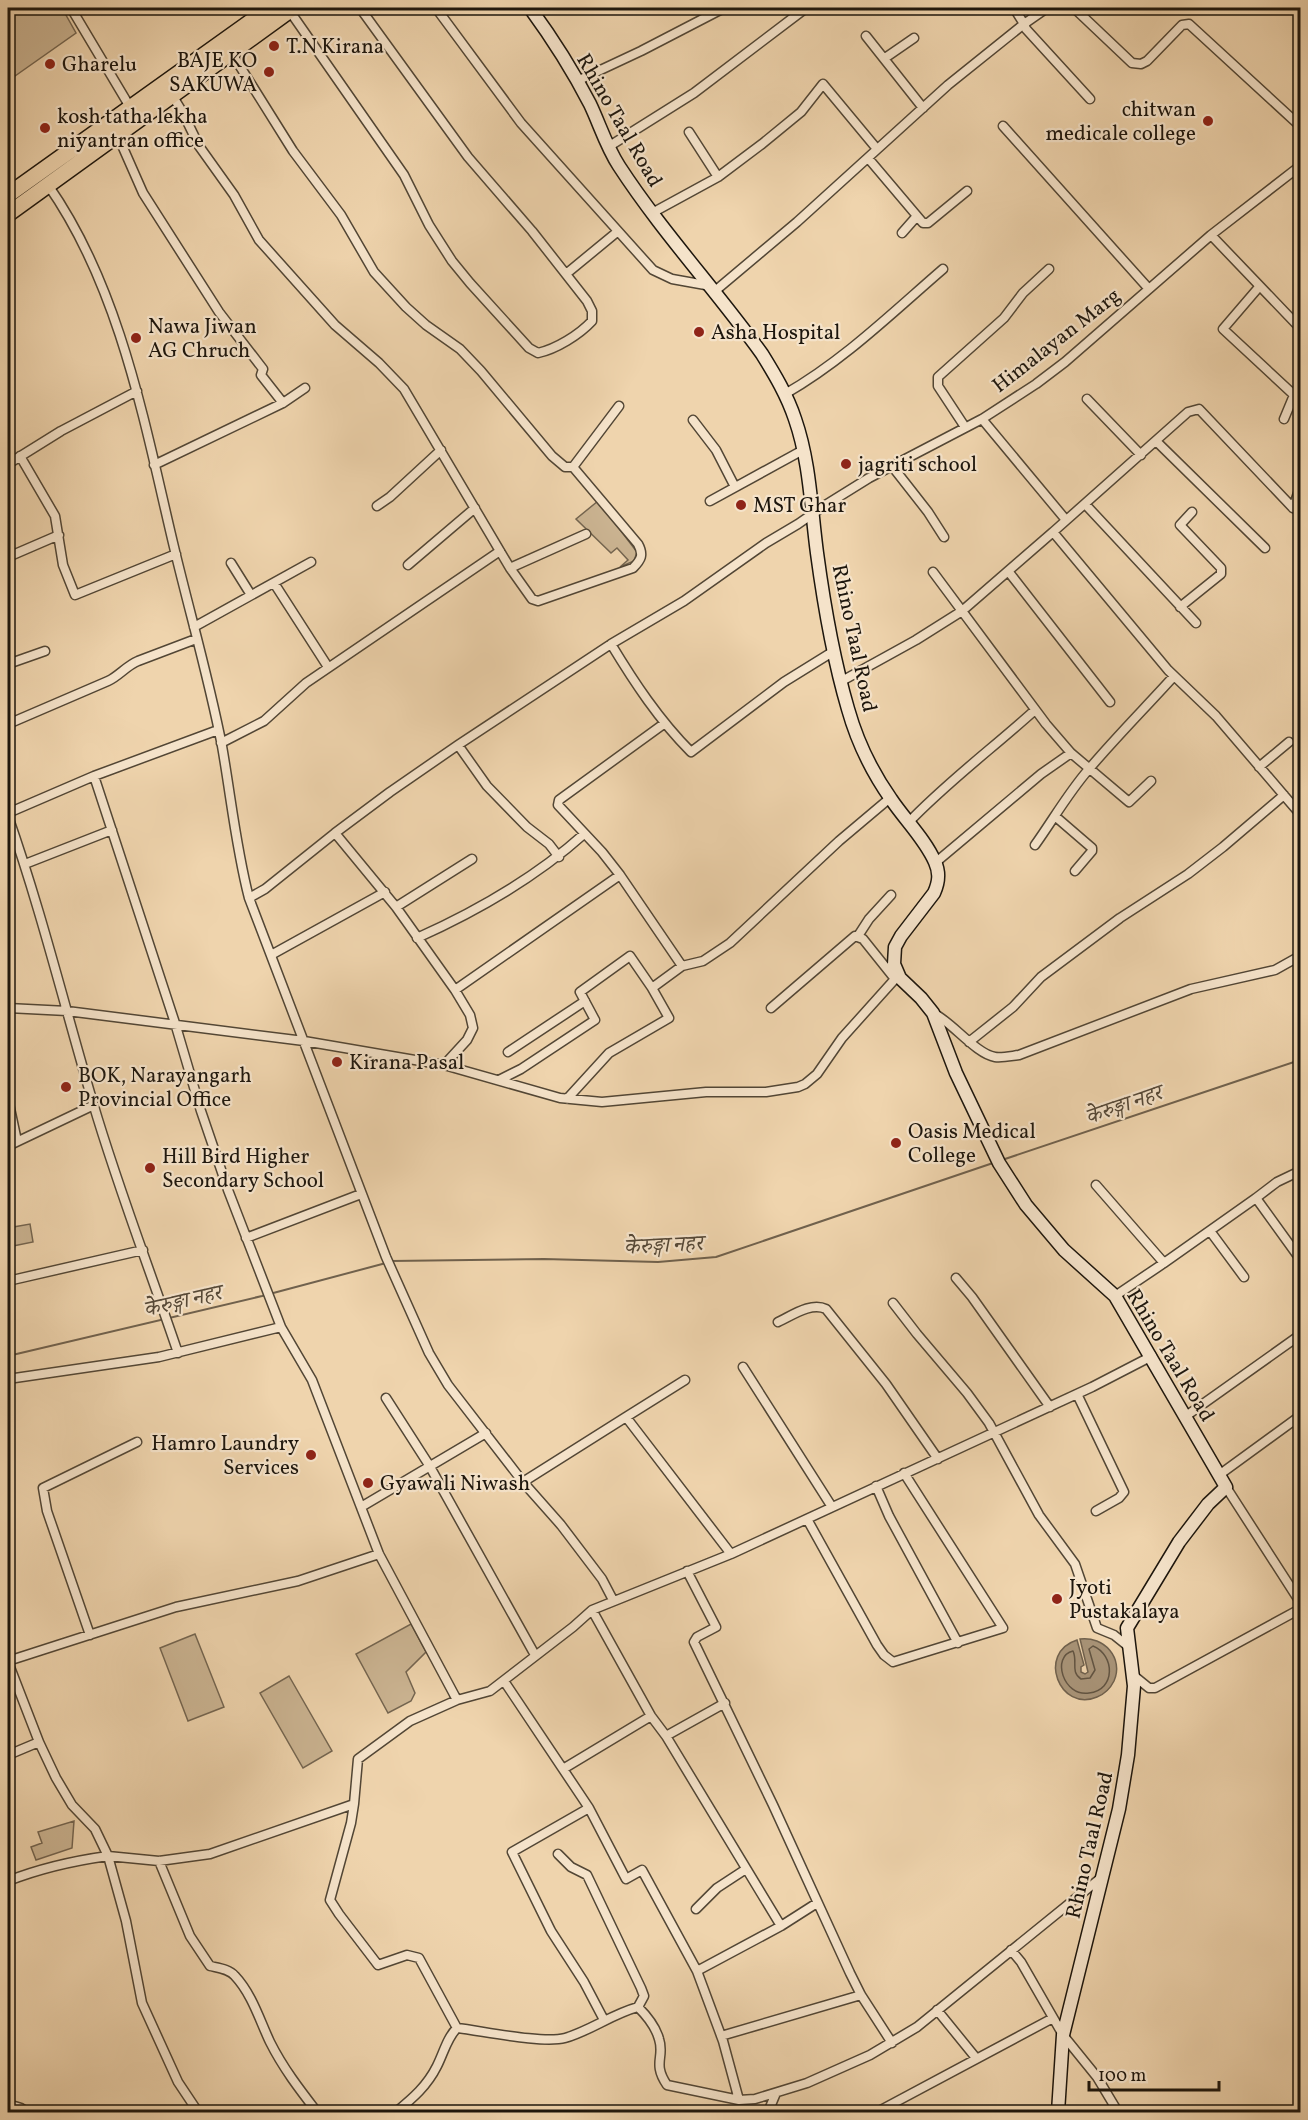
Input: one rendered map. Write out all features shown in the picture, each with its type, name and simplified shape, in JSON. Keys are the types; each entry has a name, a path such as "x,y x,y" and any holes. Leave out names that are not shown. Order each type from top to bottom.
{"highway":[{"path":"8,195 270,8"},
{"path":"8,214 291,9"}],"street":[{"path":"71,8 130,107"},
{"path":"291,9 404,175 429,225 452,261 470,283 522,340 538,353 571,337 592,321 587,301 496,187 484,177 468,157 360,8"},
{"path":"436,8 521,123 653,270 672,279 713,289 797,222 923,108 1024,24 1047,8"},
{"path":"577,81 724,8"},
{"path":"608,147 694,93 806,8"},
{"path":"1014,8 1026,29 1090,99"},
{"path":"1074,8 1132,63 1141,64 1147,61 1182,25 1189,24 1300,126"},
{"name":"Rhino Taal Road","path":"536,9 594,113 608,147 652,213 762,354 785,394 795,419 803,450 823,594 840,682 856,735 890,798 935,863"},
{"path":"866,36 923,108"},
{"path":"885,58 914,38"},
{"path":"172,95 199,146 234,195 259,240 335,325 379,363 404,389 510,568 533,600 538,601 616,575 633,567 640,561 642,554 638,544 573,467 565,467 552,456 460,349 426,325 374,272 341,215 293,151 231,52"},
{"path":"652,213 718,177 801,112 823,84 877,149"},
{"path":"1003,126 1149,290"},
{"path":"689,132 718,177"},
{"path":"117,134 143,193 219,312 263,369 261,375 283,403"},
{"path":"868,158 922,223 928,223 967,191"},
{"name":"Himalayan Marg","path":"249,898 265,889 390,792 611,644 684,601 766,543 868,478 965,428 1036,384 1149,290 1210,235 1300,166"},
{"path":"48,185 66,210 102,286 137,391 221,743 242,870 249,898 386,1257 439,1372 522,1482 561,1525 602,1579 613,1600"},
{"path":"902,232 917,216"},
{"path":"566,274 617,232"},
{"path":"1210,235 1300,328"},
{"path":"785,394 846,352 943,269"},
{"path":"965,428 938,386 938,377 1004,318 1023,293 1049,269"},
{"path":"1259,287 1223,329 1294,395 1284,419"},
{"path":"154,465 283,403 305,388"},
{"path":"8,464 61,431 137,391"},
{"path":"1087,399 1141,454"},
{"path":"573,467 619,406"},
{"path":"840,682 916,640 962,611 1188,412 1199,409 1297,510"},
{"path":"982,418 1066,520"},
{"path":"693,420 716,450 735,487"},
{"path":"1156,441 1265,548"},
{"path":"377,506 441,450"},
{"path":"710,501 803,450"},
{"path":"20,456 55,516 63,565 75,595 176,554"},
{"path":"892,466 928,512 944,537"},
{"path":"1297,510 1300,487"},
{"path":"1085,504 1196,623"},
{"path":"408,565 475,508"},
{"path":"1180,607 1221,574 1221,568 1180,525 1192,512"},
{"path":"1053,532 1174,676 1216,716 1300,814"},
{"path":"510,568 586,534"},
{"path":"8,556 59,535"},
{"path":"221,743 264,721 306,683 328,667 500,551"},
{"path":"194,627 310,562"},
{"path":"231,563 251,595"},
{"path":"933,572 1035,710 1071,753 1130,802 1151,781"},
{"path":"1008,572 1110,702"},
{"path":"274,583 328,667"},
{"path":"8,724 108,681 116,677 128,665 196,639"},
{"path":"611,644 665,723 691,752 784,682 834,651"},
{"path":"8,652 9,663 45,651"},
{"path":"1035,846 1056,817 1066,797 1174,676"},
{"path":"908,823 935,795 1035,710"},
{"path":"665,723 559,800 558,805 620,875 682,966"},
{"path":"178,1353 122,1195 25,864 8,814 94,776 218,730"},
{"path":"1259,767 1289,742"},
{"path":"458,746 487,786 527,827 549,844 559,857"},
{"path":"897,978 894,964 895,947 934,893 938,878 935,863 1041,774 1071,753"},
{"path":"94,776 175,1023 201,1111 246,1238 281,1327 312,1380 379,1554 457,1700"},
{"path":"969,1042 1013,1007 1041,977 1120,918 1188,874 1223,848 1284,795"},
{"path":"652,988 682,966 703,960 730,943 839,841 890,798"},
{"path":"1056,817 1092,848 1075,871"},
{"path":"25,864 112,830"},
{"path":"335,833 385,892 455,990 470,1015 473,1028 467,1040 444,1065"},
{"path":"417,938 524,882 559,857 584,834"},
{"path":"396,907 472,859"},
{"path":"455,990 620,875"},
{"path":"271,955 385,892"},
{"path":"771,1008 853,937 858,936 869,919 891,895"},
{"path":"858,936 897,978"},
{"path":"500,1080 521,1069 595,1020 580,992 630,956 669,1018 609,1053 567,1099"},
{"path":"933,1013 969,1042 993,1057 1019,1055 1191,988 1275,970 1300,956"},
{"path":"8,1008 67,1011 175,1023 304,1041 444,1065 567,1099 602,1102 706,1092 766,1092 806,1084 817,1074 842,1038 897,978"},
{"name":"Rhino Taal Road","path":"897,978 921,998 933,1013 956,1073 999,1163 1026,1205 1046,1231 1115,1296 1152,1356 1226,1487"},
{"path":"508,1052 585,1001"},
{"path":"8,1099 17,1141"},
{"path":"8,1146 94,1105"},
{"path":"1115,1296 1277,1182 1300,1172"},
{"path":"1096,1185 1164,1263"},
{"path":"246,1238 361,1194"},
{"path":"1256,1198 1300,1259"},
{"path":"1210,1231 1244,1277"},
{"path":"8,1281 143,1250"},
{"path":"956,1278 1050,1407"},
{"path":"893,1302 967,1393 993,1431 1039,1515 1076,1564 1097,1628 1114,1635 1126,1643 1130,1649"},
{"path":"778,1322 813,1306 820,1306 826,1310 886,1384 938,1458"},
{"path":"8,1379 178,1353 281,1327"},
{"path":"1186,1416 1257,1368 1300,1335"},
{"path":"457,2028 419,1958 407,1955 378,1965 330,1899 351,1823 358,1759 410,1721 457,1700 490,1691 592,1610 730,1554 993,1431 1050,1407 1152,1356"},
{"path":"743,1367 832,1507"},
{"path":"522,1482 685,1380"},
{"path":"1077,1394 1124,1492 1119,1498 1096,1511"},
{"path":"386,1398 429,1465 535,1655"},
{"path":"1220,1475 1300,1416"},
{"path":"626,1417 730,1554"},
{"path":"361,1507 486,1433"},
{"path":"90,1635 47,1511 43,1488 137,1442"},
{"path":"807,1519 877,1645 888,1660 892,1662 1003,1628 904,1473"},
{"path":"876,1486 889,1516 958,1643"},
{"path":"1104,1631 1127,1628 1179,1542 1208,1504 1226,1487 1300,1602"},
{"path":"198,2112 178,2082 142,2003 126,1922 108,1856 95,1829 72,1805 39,1742 8,1662 176,1607 298,1581 379,1554"},
{"path":"687,1571 716,1628 697,1637 694,1642 725,1702 861,1995 892,2043"},
{"path":"1134,1675 1149,1688 1155,1688 1300,1609"},
{"path":"592,1610 651,1716 666,1736 781,1926"},
{"name":"Rhino Taal Road","path":"1058,2112 1064,2035 1119,1809 1128,1755 1134,1675 1127,1628"},
{"path":"504,1681 589,1808 626,1879 642,1870 697,1971 721,2036 739,2100"},
{"path":"666,1736 725,1702"},
{"path":"563,1769 651,1716"},
{"path":"8,1755 39,1742"},
{"path":"8,1881 31,1871 68,1861 108,1856 159,1861 210,1854 354,1804"},
{"path":"589,1808 512,1852 551,1931 584,1982 604,2020"},
{"path":"457,2028 544,2039 562,2038 638,2007 644,1996 641,1988 587,1875 571,1867 558,1854"},
{"path":"159,1861 190,1936 210,1966 225,1969 241,1982 284,2067 317,2112"},
{"path":"696,1909 717,1888 746,1869"},
{"path":"638,2007 645,2013 660,2040 658,2069 667,2085 739,2100 754,2099 776,2093 835,2071 892,2043 917,2027 1102,1877"},
{"path":"697,1971 781,1926 818,1903"},
{"path":"1011,1950 1021,1962 1064,2035 1097,2077 1118,2112"},
{"path":"721,2036 861,1995"},
{"path":"937,2010 976,2058"},
{"path":"877,2112 1053,2018"},
{"path":"396,2112 422,2091 451,2034 457,2028"},
{"path":"768,2112 776,2093"},
{"path":"8,2104 27,2112"}],"shaded area":[{"path":"8,8 62,8 76,33 15,76 8,65"},
{"path":"598,501 637,552 634,561 620,567 628,560 617,548 611,553 576,519"},
{"path":"30,1224 33,1242 8,1247 8,1228"},
{"path":"411,1624 426,1652 406,1672 415,1693 411,1701 388,1713 356,1654"},
{"path":"195,1634 224,1707 188,1721 160,1648"},
{"path":"289,1676 332,1751 303,1768 260,1693"},
{"path":"74,1821 72,1848 36,1860 31,1847 42,1843 38,1832"}],"water":[{"path":"1080,1639 1097,1641 1104,1645 1110,1650 1116,1664 1114,1681 1109,1689 1100,1696 1084,1700 1072,1697 1064,1689 1058,1679 1056,1668 1058,1657 1065,1647 1077,1640 1084,1665 1081,1667 1081,1672 1085,1674 1088,1672"}],"waterway":[{"name":"केेरुङ्गा नहर","path":"1002,1160 1300,1060"},
{"name":"केेरुङ्गा नहर","path":"391,1261 544,1259 658,1262 716,1257 993,1163"},
{"name":"केेरुङ्गा नहर","path":"8,1356 262,1296 386,1263"}],"place":[{"name":"T.N Kirana","path":"274,46"},
{"name":"Gharelu","path":"50,64"},
{"name":"BAJE KO SAKUWA","path":"269,72"},
{"name":"chitwan medicale college","path":"1208,121"},
{"name":"kosh tatha lekha niyantran office","path":"45,128"},
{"name":"Asha Hospital","path":"699,332"},
{"name":"Nawa Jiwan AG Chruch","path":"136,338"},
{"name":"jagriti school","path":"846,464"},
{"name":"MST Ghar","path":"741,505"},
{"name":"Kirana Pasal","path":"337,1062"},
{"name":"BOK, Narayangarh Provincial Office","path":"66,1087"},
{"name":"Oasis Medical College","path":"896,1143"},
{"name":"Hill Bird Higher Secondary School","path":"150,1168"},
{"name":"Hamro Laundry Services","path":"311,1455"},
{"name":"Gyawali Niwash","path":"368,1483"},
{"name":"Jyoti Pustakalaya","path":"1057,1599"}]}
